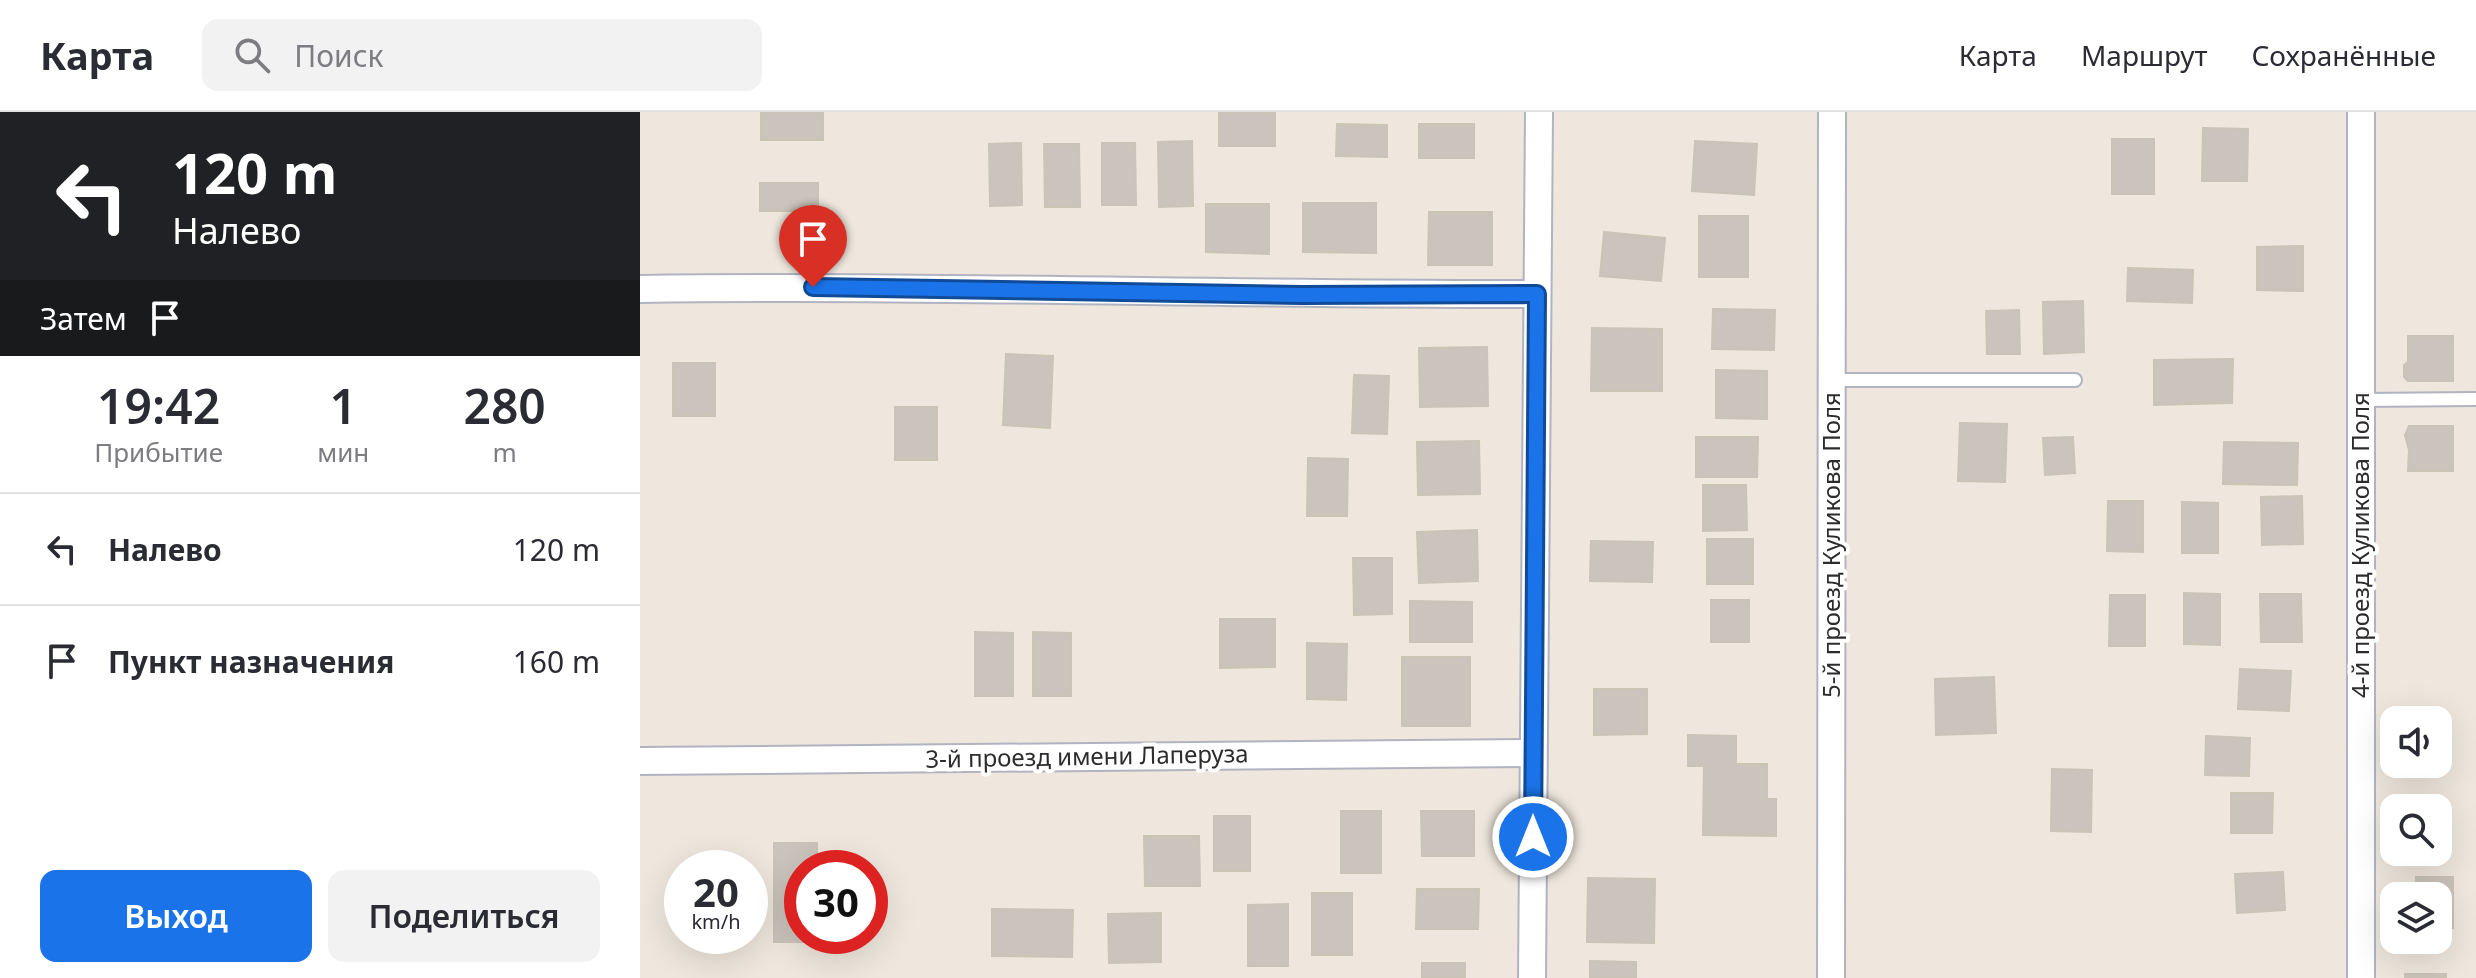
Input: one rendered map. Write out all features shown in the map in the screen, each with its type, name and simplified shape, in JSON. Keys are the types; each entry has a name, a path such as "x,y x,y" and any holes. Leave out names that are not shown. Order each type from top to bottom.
{"street":[{"path":"1532,978 1539,112"},
{"name":"5-й проезд Куликова Поля","path":"1831,978 1832,112"},
{"name":"4-й проезд Куликова Поля","path":"2361,112 2361,978"},
{"path":"640,289 841,286 1302,295 1537,294"},
{"name":"3-й проезд имени Лаперуза","path":"640,761 1533,753"}],"lane":[{"path":"1832,380 2075,380"},
{"path":"2361,400 2476,399"}],"building":[{"path":"761,112 823,112 823,140 761,140"},
{"path":"1219,112 1275,112 1275,146 1219,146"},
{"path":"1337,124 1387,125 1387,157 1336,156"},
{"path":"1419,124 1474,124 1474,158 1419,158"},
{"path":"2203,128 2248,129 2247,181 2202,181"},
{"path":"2112,139 2154,139 2154,194 2112,194"},
{"path":"1192,141 1193,206 1159,207 1158,142"},
{"path":"1695,141 1757,144 1754,195 1692,191"},
{"path":"1021,143 1022,205 990,206 989,144"},
{"path":"1102,143 1135,143 1136,205 1102,205"},
{"path":"1044,144 1079,144 1080,207 1045,207"},
{"path":"760,183 818,183 818,211 760,211"},
{"path":"1303,203 1376,203 1376,253 1303,252"},
{"path":"1206,204 1269,204 1269,254 1206,252"},
{"path":"1429,212 1492,212 1492,265 1428,265"},
{"path":"1699,216 1748,216 1748,277 1699,277"},
{"path":"1604,232 1665,238 1661,281 1600,276"},
{"path":"2303,246 2303,291 2257,290 2257,247"},
{"path":"2128,268 2193,270 2192,303 2127,301"},
{"path":"2083,301 2084,352 2044,354 2043,302"},
{"path":"1713,309 1775,310 1774,350 1712,349"},
{"path":"2019,310 2020,354 1987,354 1986,311"},
{"path":"1592,328 1662,329 1662,391 1591,391"},
{"path":"2408,336 2453,336 2453,381 2408,381 2404,377 2404,365 2408,362"},
{"path":"1487,347 1488,406 1420,407 1419,348"},
{"path":"1006,354 1053,356 1050,428 1003,425"},
{"path":"2233,359 2232,403 2154,405 2154,360"},
{"path":"673,363 715,363 715,416 673,416"},
{"path":"1716,370 1767,371 1767,419 1716,418"},
{"path":"1354,375 1389,376 1387,434 1352,433"},
{"path":"895,407 937,407 937,460 895,460"},
{"path":"1960,423 2007,424 2005,482 1958,481"},
{"path":"2409,426 2453,426 2453,471 2408,471 2409,450 2405,435"},
{"path":"1696,437 1758,437 1757,477 1696,477"},
{"path":"2073,437 2075,473 2045,475 2043,438"},
{"path":"1479,441 1480,494 1418,495 1417,442"},
{"path":"2224,442 2298,443 2297,485 2223,484"},
{"path":"1308,458 1348,459 1347,516 1307,516"},
{"path":"1703,485 1746,485 1747,530 1703,531"},
{"path":"2302,496 2303,544 2262,545 2261,497"},
{"path":"2108,501 2143,501 2143,552 2107,551"},
{"path":"2182,502 2218,503 2218,553 2182,553"},
{"path":"1477,530 1478,581 1419,583 1417,532"},
{"path":"1707,539 1753,539 1753,584 1707,584"},
{"path":"1591,541 1653,542 1652,582 1590,581"},
{"path":"1353,558 1392,558 1392,614 1354,615"},
{"path":"2184,593 2220,594 2220,645 2184,644"},
{"path":"2260,594 2301,594 2302,642 2261,642"},
{"path":"2110,595 2145,595 2145,646 2109,646"},
{"path":"1711,600 1749,600 1749,642 1711,642"},
{"path":"1410,601 1472,602 1472,642 1410,642"},
{"path":"1220,619 1275,619 1275,667 1220,668"},
{"path":"975,632 1013,633 1013,696 975,696"},
{"path":"1033,632 1071,633 1071,696 1033,696"},
{"path":"1307,643 1347,644 1346,700 1307,699"},
{"path":"1402,657 1470,657 1470,726 1402,726"},
{"path":"2240,669 2291,671 2289,711 2238,709"},
{"path":"1994,677 1996,733 1936,735 1935,679"},
{"path":"1594,689 1647,689 1647,734 1594,735"},
{"path":"1688,735 1736,736 1736,764 1767,764 1767,799 1776,799 1776,836 1703,835 1704,766 1688,766"},
{"path":"2206,736 2250,738 2249,776 2205,775"},
{"path":"2052,769 2092,770 2091,832 2051,831"},
{"path":"2231,793 2273,793 2272,833 2231,833"},
{"path":"1341,811 1381,811 1381,873 1341,873"},
{"path":"1421,811 1474,811 1474,856 1422,856"},
{"path":"1214,816 1250,816 1250,871 1214,871"},
{"path":"1144,836 1199,836 1200,886 1145,886"},
{"path":"774,843 817,843 817,850 784,850 784,942 774,942"},
{"path":"2283,872 2285,910 2237,913 2235,874"},
{"path":"2416,877 2453,877 2453,928 2452,882 2416,882"},
{"path":"1588,878 1655,879 1654,943 1587,942"},
{"path":"1417,889 1479,889 1478,929 1416,929"},
{"path":"1312,893 1352,893 1352,955 1312,955"},
{"path":"1288,904 1288,966 1248,966 1248,905"},
{"path":"992,909 1073,910 1072,957 992,956"},
{"path":"1161,913 1161,962 1109,963 1108,914"},
{"path":"1590,961 1636,962 1636,978 1590,978"},
{"path":"1422,963 1465,963 1465,978 1422,978"},
{"path":"2405,974 2446,974 2446,978 2405,978"}],"route":[{"path":"813,287 1302,295 1537,294 1533,837"}]}
